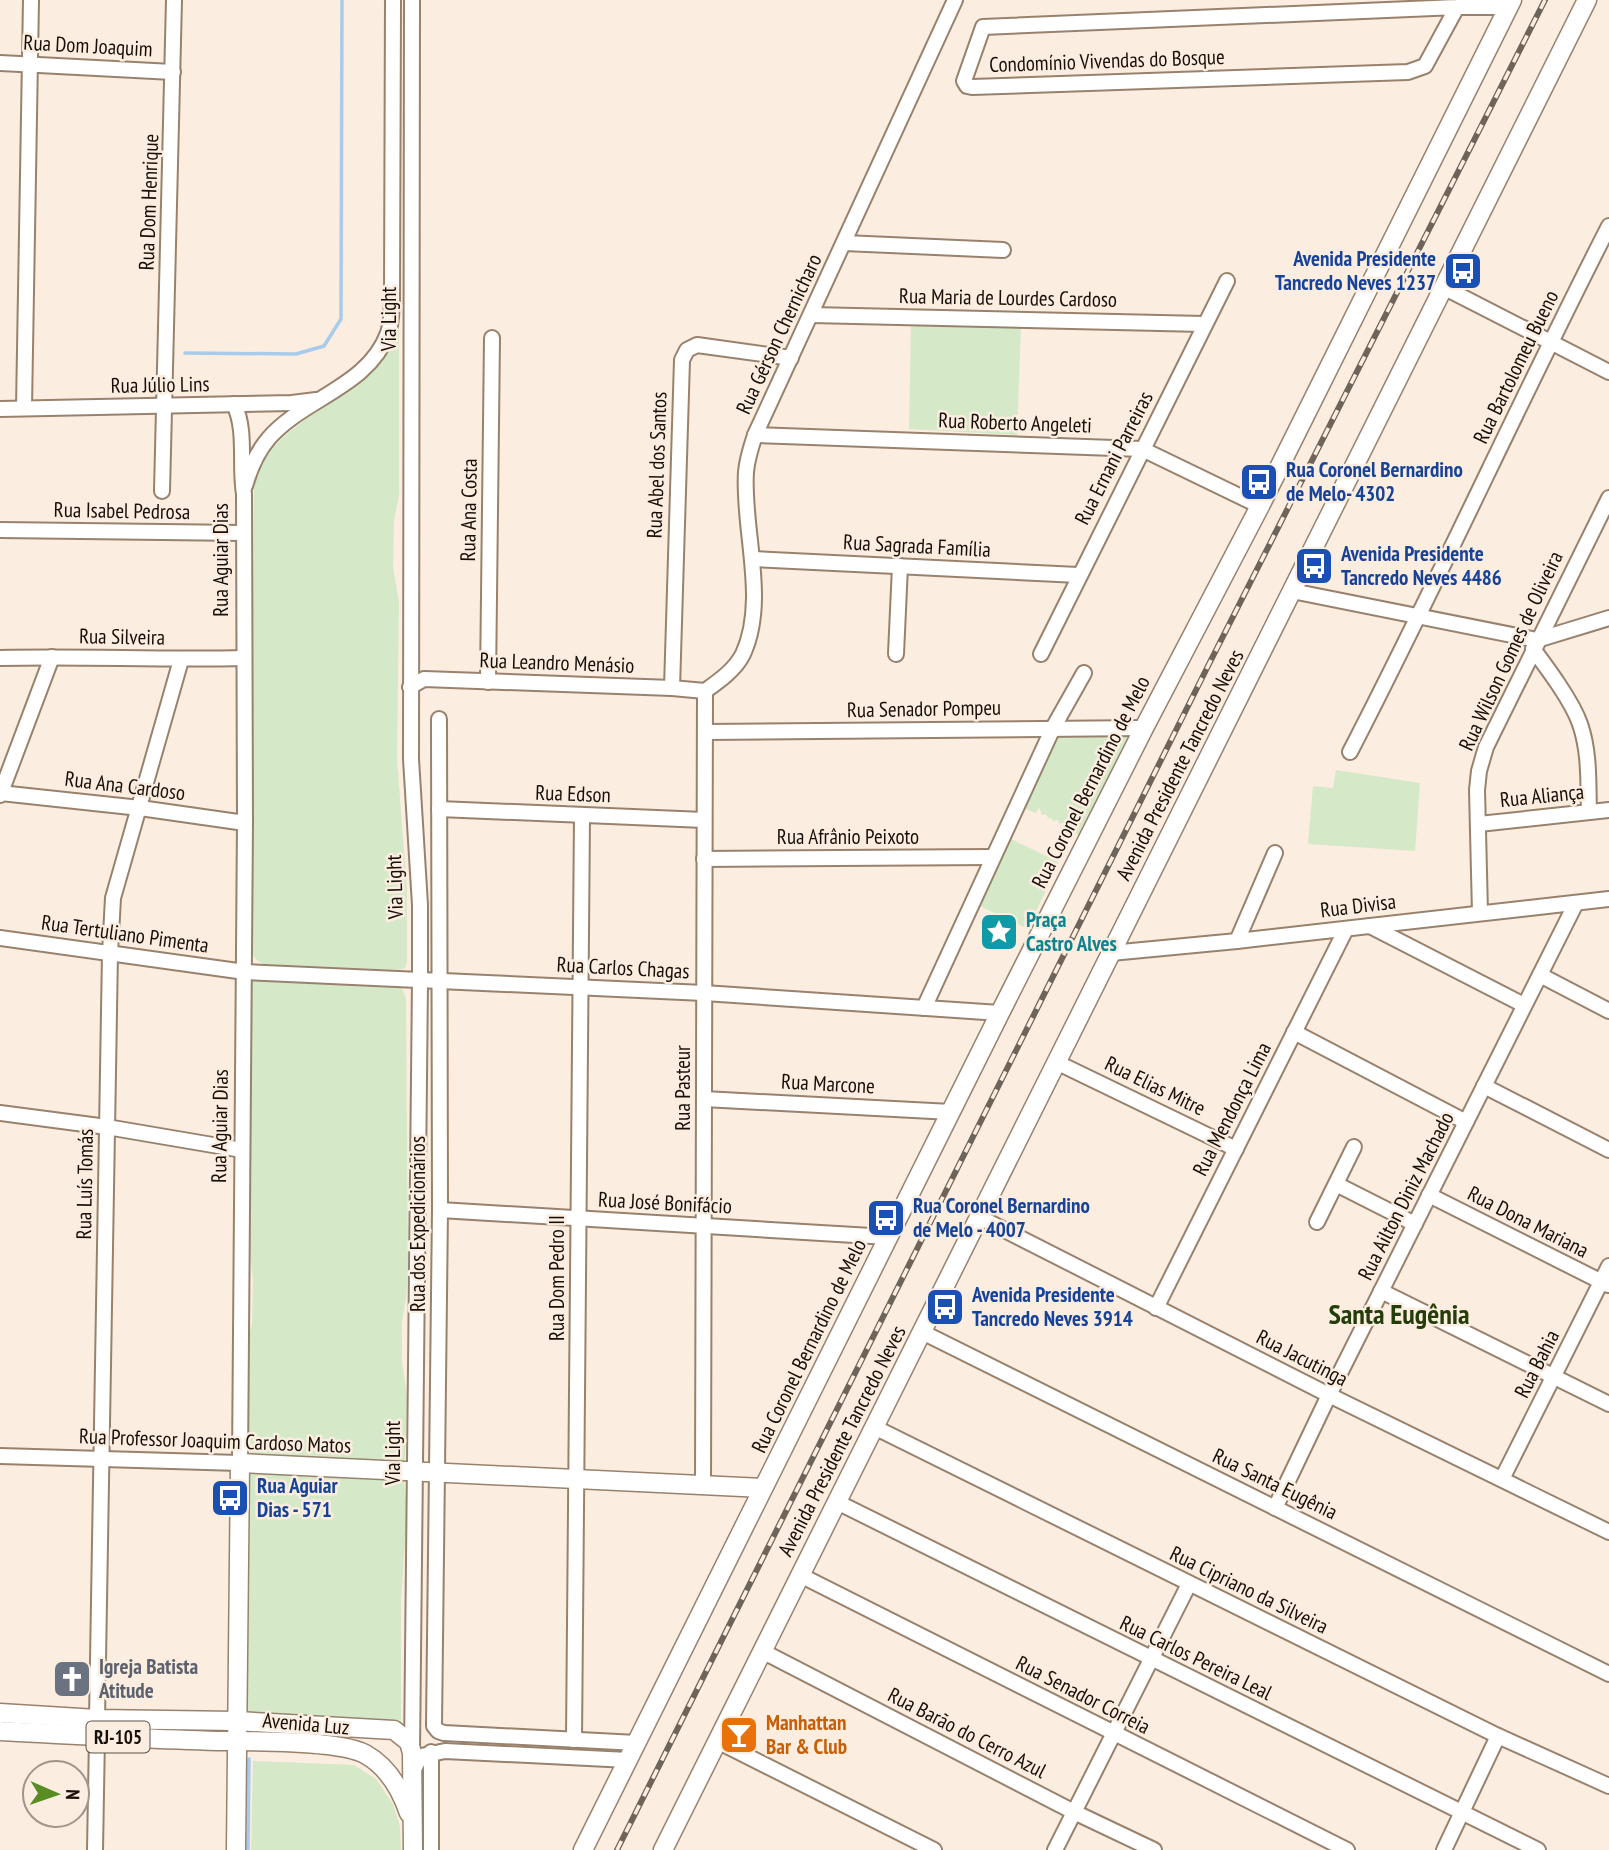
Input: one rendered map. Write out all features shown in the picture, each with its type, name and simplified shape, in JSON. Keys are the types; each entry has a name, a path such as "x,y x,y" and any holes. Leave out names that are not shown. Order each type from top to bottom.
{"main road":[{"name":"Avenida Presidente Tancredo Neves","path":"669,1848 717,1741 1587,0"},
{"name":"Rua Coronel Bernardino de Melo","path":"583,1850 1000,1013 1260,506 1511,3"},
{"name":"Rua Professor Joaquim Cardoso Matos","path":"240,1463 763,1488"},
{"name":"Rua Aguiar Dias","path":"236,1850 240,1463"},
{"name":"Avenida Luz","path":"0,1713 97,1728 237,1741 338,1746 362,1752 378,1763 392,1779 405,1801 413,1826"},
{"name":"Avenida Luz","path":"0,1731 236,1721 390,1729 406,1739 412,1753"},
{"name":"Via Light","path":"412,1753 412,1772"},
{"name":"RJ-105","path":"412,1772 413,1850"}],"street":[{"path":"24,408 31,0"},
{"name":"Rua Dom Henrique","path":"162,491 174,0"},
{"name":"Via Light","path":"244,494 257,455 270,436 370,362 381,348 390,325 393,0"},
{"name":"Via Light","path":"412,0 410,687 411,759 420,905 412,1753"},
{"name":"Rua Gérson Chernicharo","path":"705,691 722,679 742,655 750,623 753,559 747,519 746,471 755,435 955,0"},
{"name":"Condomínio Vivendas do Bosque","path":"1457,7 1425,66 1408,72 972,87 967,86 964,81 982,27 1511,3"},
{"name":"Rua Dom Joaquim","path":"0,63 173,72"},
{"name":"Rua Bartolomeu Bueno","path":"1350,752 1420,618 1550,343 1609,226"},
{"path":"844,243 1003,250"},
{"name":"Rua Ernani Parreiras","path":"1041,654 1227,281"},
{"path":"1443,287 1609,372"},
{"name":"Rua Maria de Lourdes Cardoso","path":"811,315 1205,324"},
{"name":"Rua Ana Costa","path":"488,682 492,338"},
{"name":"Rua Abel dos Santos","path":"672,688 682,360 687,350 696,345 791,358"},
{"name":"Rua Júlio Lins","path":"0,409 297,403 320,399"},
{"name":"Rua Aguiar Dias","path":"234,404 240,420 240,476 244,494 246,824 240,1463"},
{"name":"Rua Roberto Angeleti","path":"755,435 1142,449 1260,506"},
{"name":"Rua Wilson Gomes de Oliveira","path":"1480,913 1477,790 1482,759 1535,645 1609,498"},
{"name":"Rua Isabel Pedrosa","path":"0,530 243,534"},
{"name":"Rua Sagrada Família","path":"753,559 1079,575"},
{"path":"896,654 900,566"},
{"path":"1292,591 1535,645 1609,618"},
{"path":"1535,645 1580,723 1588,756 1589,812"},
{"path":"0,794 52,657"},
{"name":"Rua Silveira","path":"0,658 244,658"},
{"name":"Rua Luís Tomás","path":"95,1850 113,898 181,660"},
{"path":"924,1008 1053,728 1084,673"},
{"name":"Rua Leandro Menásio","path":"410,687 424,679 705,691"},
{"name":"Rua Pasteur","path":"703,1486 705,691"},
{"name":"Rua dos Expedicionários","path":"439,719 441,982 433,1712 435,1729 444,1732 574,1740"},
{"name":"Rua Senador Pompeu","path":"705,732 1144,728"},
{"name":"Rua Ana Cardoso","path":"0,794 140,808 246,824"},
{"name":"Rua Edson","path":"439,809 704,820"},
{"name":"Rua Aliança","path":"1479,824 1609,810"},
{"name":"Rua Dom Pedro II","path":"574,1740 582,816"},
{"path":"1237,941 1275,853"},
{"name":"Rua Afrânio Peixoto","path":"704,859 992,857"},
{"name":"Rua Divisa","path":"1111,953 1609,899"},
{"name":"Rua Ailton Diniz Machado","path":"1276,1508 1329,1395 1576,903"},
{"path":"1369,926 1524,1005"},
{"name":"Rua Mendonça Lima","path":"1156,1308 1346,929"},
{"name":"Rua Tertuliano Pimenta","path":"0,938 244,972"},
{"name":"Rua Carlos Chagas","path":"244,972 580,986 1000,1013"},
{"path":"1539,975 1609,1011"},
{"path":"1294,1032 1466,1122"},
{"name":"Rua Elias Mitre","path":"1056,1062 1236,1149"},
{"path":"1484,1086 1609,1150"},
{"name":"Rua Marcone","path":"704,1099 951,1112"},
{"path":"0,1113 107,1127 242,1150"},
{"path":"1317,1222 1354,1147"},
{"path":"1336,1184 1415,1224"},
{"name":"Rua Dona Mariana","path":"1429,1195 1605,1284"},
{"name":"Rua José Bonifácio","path":"440,1210 888,1237"},
{"name":"Rua Jacutinga","path":"979,1217 1329,1395 1609,1532"},
{"name":"Rua Bahia","path":"1502,1479 1605,1284 1609,1266"},
{"path":"1381,1291 1609,1404"},
{"name":"Rua Santa Eugênia","path":"922,1332 1609,1674"},
{"name":"Rua Cipriano da Silveira","path":"874,1427 1498,1736 1609,1786"},
{"name":"Rua Professor Joaquim Cardoso Matos","path":"0,1456 240,1463"},
{"name":"Rua Carlos Pereira Leal","path":"837,1502 1538,1850"},
{"name":"Rua Senador Correia","path":"800,1575 1347,1850"},
{"path":"1055,1850 1189,1584"},
{"name":"Rua Barão do Cerro Azul","path":"762,1651 1074,1812 1154,1850"},
{"path":"1444,1850 1498,1736"},
{"path":"574,1740 637,1743"},
{"path":"717,1741 934,1850"},
{"path":"412,1772 418,1760 431,1752 445,1751 628,1759"},
{"path":"431,1752 431,1850"}],"green space":[{"path":"399,322 399,495 394,521 393,567 399,602 397,759 407,889 407,962 405,968 398,970 263,964 253,956 250,943 254,484 262,464 287,434 376,369 388,350"},
{"path":"911,324 1021,327 1017,435 909,429"},
{"path":"1056,734 1130,734 1132,737 1083,837 1069,830 1066,822 1059,824 1058,820 1053,821 1046,814 1042,815 1039,807 1036,813 1021,807"},
{"path":"1336,770 1420,783 1415,851 1308,844 1313,786 1333,788"},
{"path":"1011,839 1059,862 1028,929 980,906"},
{"path":"255,979 394,986 402,988 406,998 408,1269 402,1321 402,1362 407,1395 405,1461 253,1454 245,1449 246,1345 252,1324 253,1279 247,1233 250,981"},
{"path":"246,1473 404,1479 407,1511 401,1602 401,1722 243,1715"},
{"path":"253,1761 354,1765 376,1779 393,1804 400,1827 401,1850 251,1850"}],"waterway":[{"path":"185,353 296,354 324,346 341,319 342,0"},
{"path":"248,1850 249,1759"}],"railway":[{"path":"617,1850 1207,668 1545,0"}],"place":[{"name":"Avenida Presidente Tancredo Neves 1237","path":"1463,271"},
{"name":"Rua Coronel Bernardino de Melo- 4302","path":"1259,482"},
{"name":"Avenida Presidente Tancredo Neves 4486","path":"1314,566"},
{"name":"Praça Castro Alves","path":"999,932"},
{"name":"Rua Coronel Bernardino de Melo - 4007","path":"886,1218"},
{"name":"Avenida Presidente Tancredo Neves 3914","path":"945,1307"},
{"name":"Rua Aguiar Dias - 571","path":"230,1498"},
{"name":"Igreja Batista Atitude","path":"72,1679"},
{"name":"Manhattan Bar & Club","path":"739,1735"}],"district":[{"name":"Santa Eugênia","path":"1399,1314"}]}
